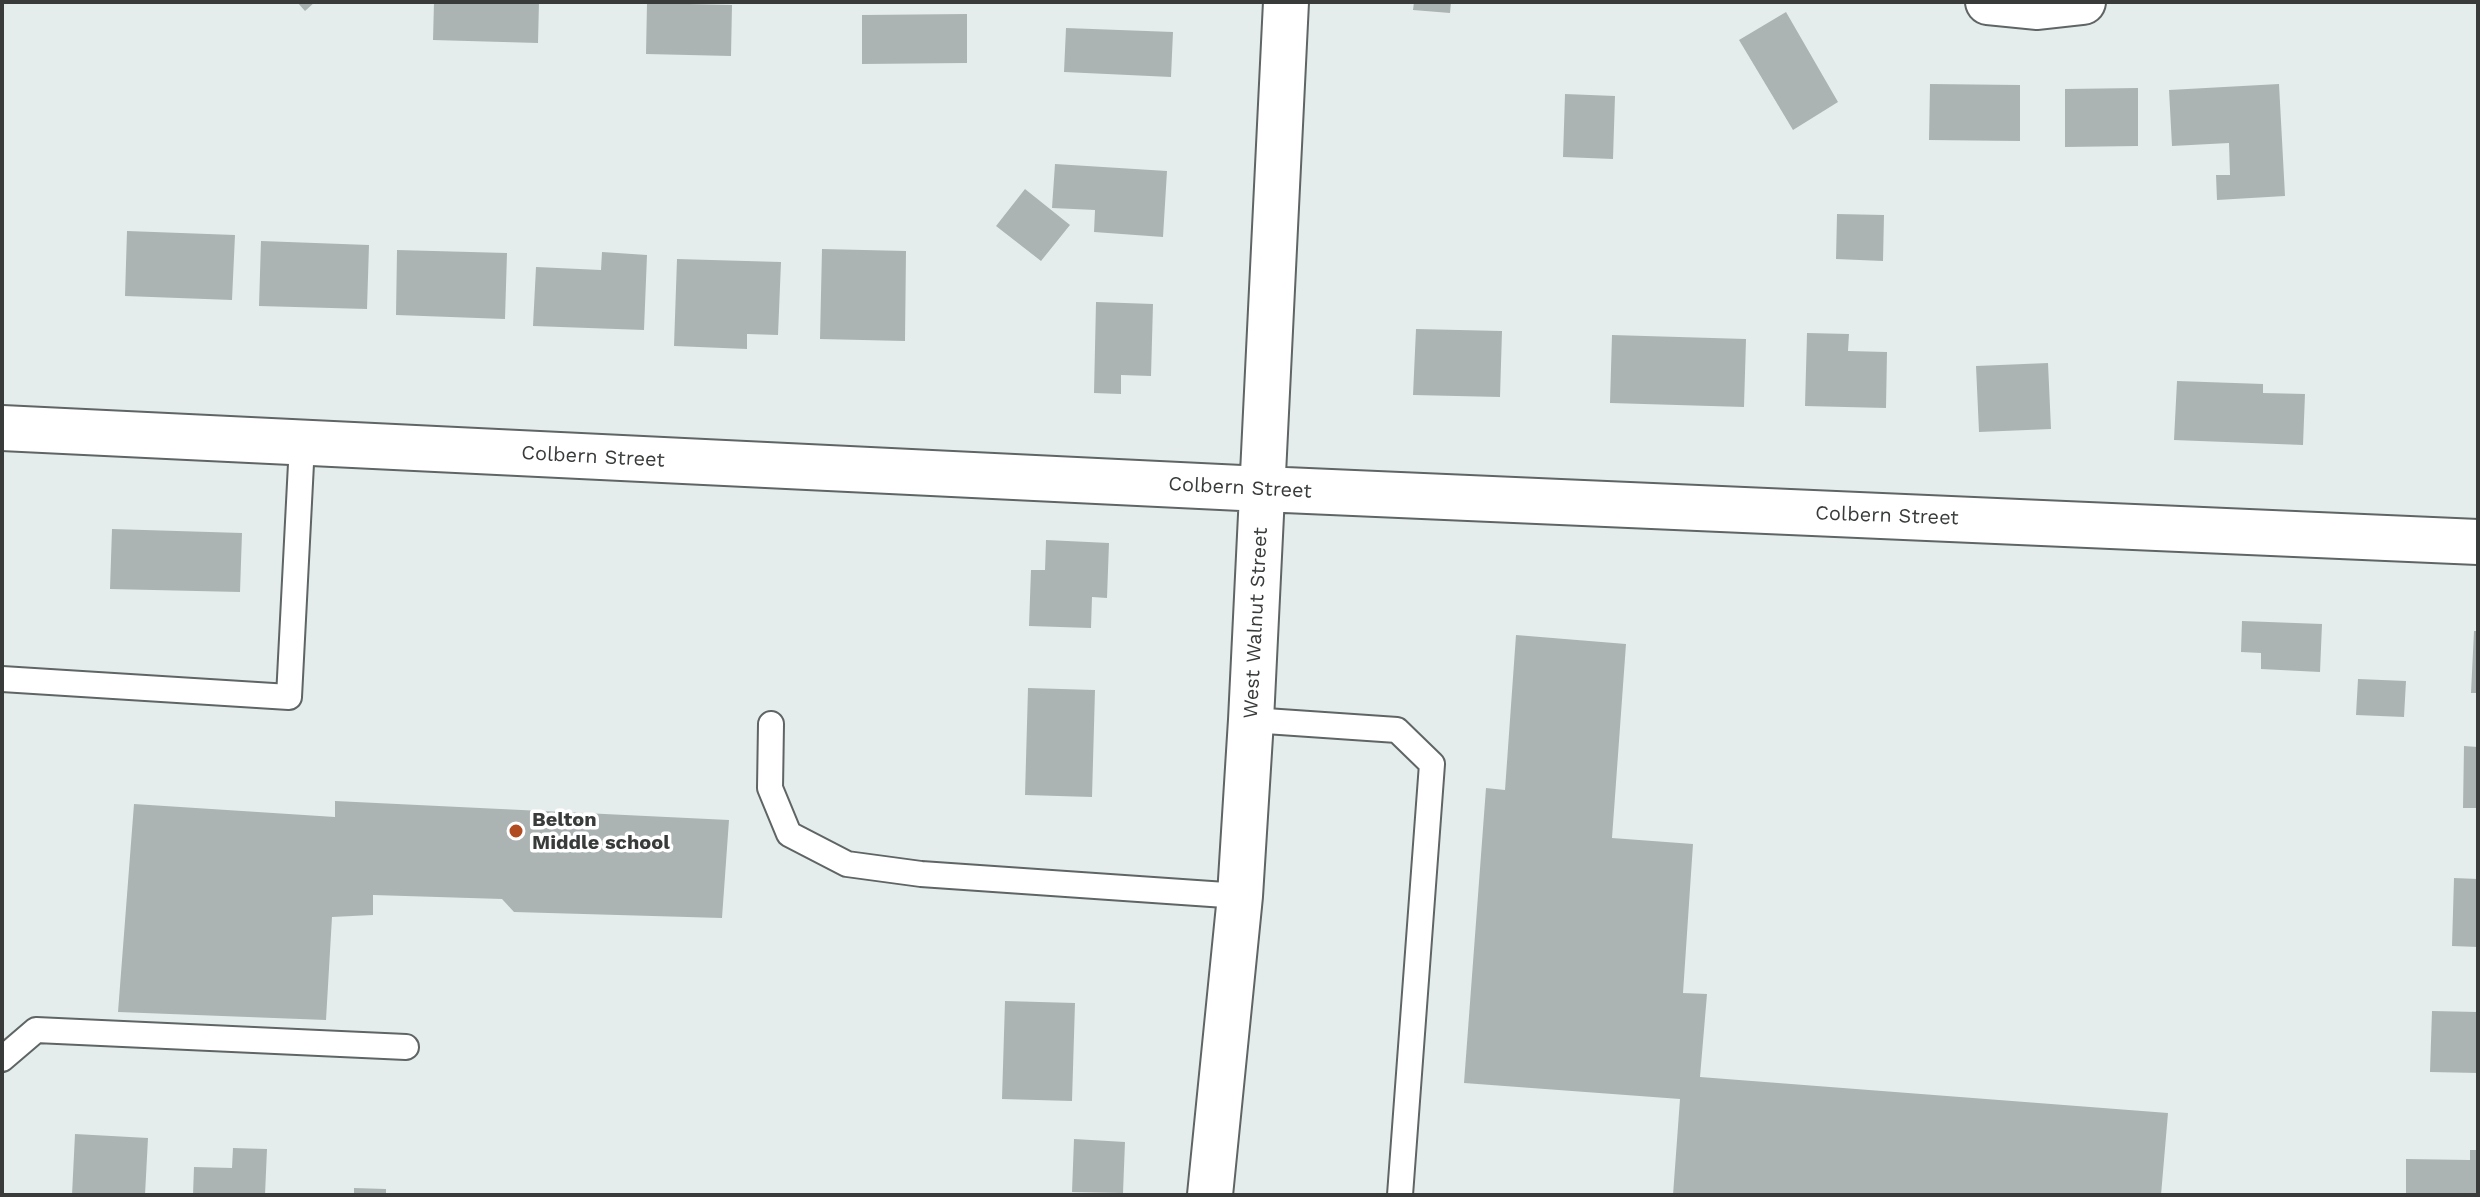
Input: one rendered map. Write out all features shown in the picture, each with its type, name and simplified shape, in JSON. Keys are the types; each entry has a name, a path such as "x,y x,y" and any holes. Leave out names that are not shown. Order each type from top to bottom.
{"street":[{"name":"West Walnut Street","path":"1210,1195 1240,896 1286,2"},
{"path":"1988,2 2038,7 2083,2"},
{"name":"Colbern Street","path":"2,428 1262,489 2478,542"}],"lane":[{"path":"2,679 289,697 302,444"},
{"path":"1251,720 1397,730 1432,764 1400,1195"},
{"path":"771,724 770,788 789,834 847,864 921,874 1240,896"},
{"path":"2,1059 36,1030 406,1047"}],"building":[{"path":"297,2 315,2 305,11"},
{"path":"434,2 539,2 538,43 433,40"},
{"path":"1414,2 1451,2 1450,13 1413,10"},
{"path":"647,3 732,5 731,56 646,54"},
{"path":"1786,12 1838,102 1793,130 1739,40"},
{"path":"967,14 967,63 862,64 862,15"},
{"path":"1066,28 1173,32 1171,77 1064,72"},
{"path":"1930,84 2020,85 2020,141 1929,140"},
{"path":"2279,84 2285,196 2217,200 2216,175 2230,175 2229,143 2172,146 2169,90"},
{"path":"2138,88 2138,146 2065,147 2065,89"},
{"path":"1565,94 1615,96 1613,159 1563,157"},
{"path":"1055,164 1167,171 1163,237 1094,232 1095,210 1052,208"},
{"path":"1025,189 1070,225 1041,261 996,226"},
{"path":"1837,214 1884,215 1883,261 1836,259"},
{"path":"127,231 235,235 232,300 125,296"},
{"path":"261,241 369,245 367,309 259,306"},
{"path":"822,249 906,251 905,341 820,339"},
{"path":"397,250 507,253 505,319 396,315"},
{"path":"602,252 647,255 644,330 533,326 536,267 601,270"},
{"path":"677,259 781,262 778,335 747,334 747,349 674,346"},
{"path":"1096,302 1153,304 1151,376 1121,375 1121,394 1094,393"},
{"path":"1416,329 1502,331 1500,397 1413,395"},
{"path":"1807,333 1849,334 1848,351 1887,352 1886,408 1805,406"},
{"path":"1612,335 1746,339 1744,407 1610,403"},
{"path":"2048,363 2051,429 1979,432 1976,366"},
{"path":"2177,381 2263,384 2263,393 2305,394 2303,445 2174,440"},
{"path":"112,529 242,533 240,592 110,589"},
{"path":"1046,540 1109,543 1107,598 1092,597 1091,628 1029,626 1031,570 1045,570"},
{"path":"2242,621 2322,624 2320,672 2261,669 2261,653 2241,652"},
{"path":"2474,631 2478,631 2478,693 2471,693"},
{"path":"1516,635 1626,644 1612,838 1693,844 1683,993 1707,994 1700,1077 2168,1113 2161,1195 1673,1195 1680,1099 1464,1083 1486,788 1505,790"},
{"path":"2358,679 2406,681 2404,717 2356,715"},
{"path":"1028,688 1095,690 1092,797 1025,795"},
{"path":"2464,746 2478,747 2478,808 2463,808"},
{"path":"335,801 729,820 722,918 514,912 502,899 373,895 373,915 332,917 326,1020 118,1012 134,804 335,817"},
{"path":"2454,878 2478,879 2478,947 2452,946"},
{"path":"1005,1001 1075,1003 1072,1101 1002,1099"},
{"path":"2432,1011 2478,1012 2478,1073 2430,1072"},
{"path":"75,1134 148,1138 145,1195 72,1195"},
{"path":"1074,1139 1125,1142 1123,1193 1072,1192"},
{"path":"233,1148 267,1149 265,1195 193,1195 194,1167 232,1168"},
{"path":"2470,1150 2478,1150 2478,1195 2406,1195 2406,1159 2470,1160"},
{"path":"354,1188 386,1189 386,1195 354,1195"}],"place":[{"name":"Belton Middle school","path":"516,831"}]}
